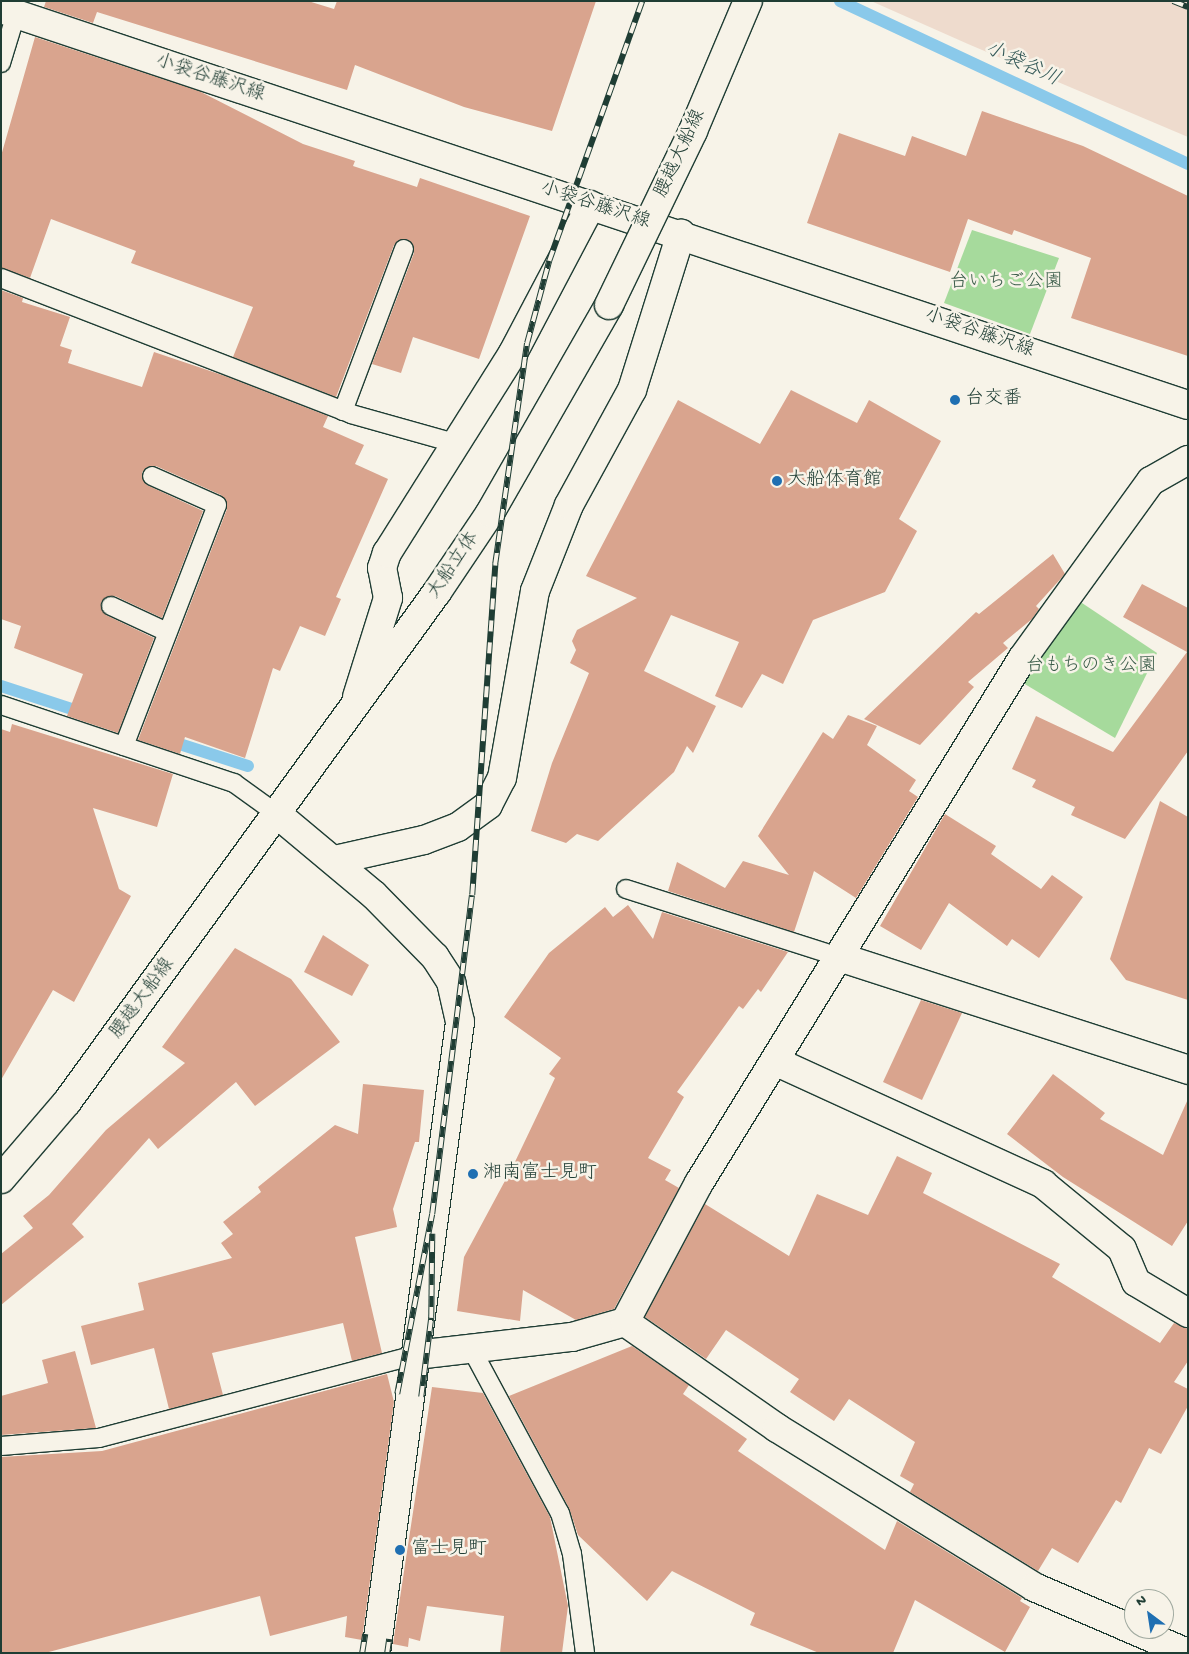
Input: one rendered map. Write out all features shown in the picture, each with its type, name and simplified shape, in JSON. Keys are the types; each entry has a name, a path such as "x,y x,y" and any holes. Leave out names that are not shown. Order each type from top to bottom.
{"street":[{"name":"腰越大船線","path":"609,305 693,131 748,1"},
{"name":"小袋谷藤沢線","path":"10,9 1188,405"},
{"path":"353,708 388,598 382,568 386,553 458,444 513,353 591,205"},
{"path":"335,860 424,840 458,827 488,805 502,778 535,591 569,505 632,390 681,234"},
{"name":"大船立体","path":"277,814 490,513 609,305"},
{"path":"416,1355 572,1337 625,1322 699,1183 842,958 1022,659 1151,481 1188,460"},
{"name":"腰越大船線","path":"1,1179 67,1102 277,814"},
{"path":"277,814 335,860 435,957 451,982 460,1022 376,1653"},
{"path":"842,958 1188,1070"},
{"path":"777,1062 1043,1184 1122,1249 1136,1282 1188,1313"},
{"path":"625,1322 777,1428 1034,1587 1187,1653"}],"lane":[{"path":"1,63 10,9"},
{"path":"343,411 404,249"},
{"path":"1,278 343,411 458,444"},
{"path":"124,746 217,505 152,476"},
{"path":"110,606 168,632"},
{"path":"1,705 234,783 277,814"},
{"path":"626,889 842,958"},
{"path":"472,1348 560,1513 572,1554 585,1653"},
{"path":"1,1446 99,1438 416,1355"}],"shaded area":[{"path":"871,1 1188,1 1188,137 968,44"}],"green space":[{"name":"台いちご公園","path":"972,230 1059,258 1030,334 944,303"},
{"name":"台もちのき公園","path":"1076,599 1157,653 1115,738 1018,680"}],"building":[{"path":"46,1 308,1 334,9 337,1 596,1 552,131 464,107 355,65 347,90 97,12 93,23 44,7"},
{"path":"35,37 199,91 303,144 355,161 353,166 417,187 420,178 530,216 479,359 413,337 401,373 372,364 414,253 407,239 394,245 336,397 233,357 253,307 131,263 136,251 51,219 30,278 1,268 1,156"},
{"path":"982,111 1083,146 1188,196 1188,356 1071,318 1091,258 1014,230 1012,235 968,219 950,272 807,223 839,133 905,156 912,136 966,156"},
{"path":"1,290 23,298 22,302 70,317 60,346 72,350 68,363 142,387 154,352 225,376 328,416 323,427 364,445 355,464 388,479 336,597 341,599 325,636 300,626 280,671 273,668 245,758 185,737 180,754 138,740 227,509 221,495 156,466 142,472 147,485 203,511 162,618 115,596 101,602 106,615 154,638 118,733 67,716 83,674 14,648 21,626 1,619"},
{"path":"791,390 857,423 869,400 941,441 899,519 917,531 885,592 813,620 783,684 762,674 742,708 715,696 739,642 671,615 644,671 716,706 693,753 687,746 674,772 598,841 577,834 566,843 531,831 552,763 589,673 570,663 576,650 572,641 577,630 637,598 586,576 678,400 760,444"},
{"path":"1053,554 1065,574 1036,606 1039,609 1032,619 1003,643 1008,648 968,682 974,687 920,745 864,719 976,612 979,614"},
{"path":"1142,584 1188,608 1188,751 1125,839 1071,815 1075,807 1032,787 1036,780 1012,769 1036,716 1113,752 1187,652 1123,617"},
{"path":"848,715 877,726 867,745 916,780 909,791 918,797 856,898 814,871 794,932 668,891 677,862 725,888 743,861 789,875 758,836 823,732 833,739"},
{"path":"12,724 173,774 157,827 93,808 119,889 131,896 74,1002 53,990 1,1080 1,729 10,732"},
{"path":"1160,801 1188,817 1188,1000 1126,980 1110,959"},
{"path":"945,814 996,846 991,854 1041,889 1052,875 1083,897 1039,958 1012,939 1007,946 949,903 921,950 880,926"},
{"path":"628,905 653,939 662,912 788,952 761,992 758,989 743,1009 739,1006 677,1092 684,1097 648,1158 671,1170 665,1180 679,1188 614,1309 576,1320 523,1290 520,1321 457,1311 464,1257 513,1166 555,1078 549,1074 561,1058 504,1017 549,953 605,907 613,917"},
{"path":"323,935 369,965 352,996 304,972"},
{"path":"235,948 291,979 340,1042 255,1106 236,1082 158,1149 149,1138 72,1224 84,1237 1,1305 1,1254 33,1228 23,1216 49,1195 106,1130 185,1063 162,1047"},
{"path":"921,1000 962,1013 922,1100 883,1082"},
{"path":"1053,1074 1105,1113 1100,1119 1163,1155 1188,1099 1188,1221 1172,1246 1063,1177 1007,1134"},
{"path":"363,1084 424,1090 419,1142 415,1142 393,1209 397,1227 355,1237 382,1353 352,1361 343,1323 212,1353 223,1395 169,1409 154,1348 91,1365 81,1326 144,1310 138,1283 232,1258 221,1243 233,1234 223,1222 261,1192 258,1187 335,1125 358,1134"},
{"path":"897,1156 932,1173 923,1193 1060,1264 1052,1277 1160,1343 1174,1323 1188,1329 1188,1361 1174,1382 1188,1389 1188,1406 1161,1454 1149,1448 1121,1503 1116,1500 1078,1563 1052,1548 1038,1571 910,1492 914,1484 900,1476 915,1442 849,1399 834,1421 790,1392 799,1379 726,1330 706,1359 645,1317 705,1204 789,1256 817,1194 868,1215"},
{"path":"632,1346 689,1385 683,1394 747,1439 738,1451 885,1550 897,1521 1022,1598 1020,1601 1030,1607 1005,1652 915,1600 893,1653 819,1653 750,1625 755,1613 672,1571 647,1601 578,1535 569,1508 509,1396"},
{"path":"75,1351 96,1428 1,1435 1,1396 48,1383 42,1360"},
{"path":"387,1374 394,1402 362,1640 345,1637 347,1616 270,1636 260,1596 45,1653 1,1653 1,1457 102,1451"},
{"path":"432,1387 483,1393 550,1517 568,1606 562,1653 500,1653 504,1616 427,1606 420,1641 409,1638 408,1647 393,1644"}],"waterway":[{"name":"小袋谷川","path":"840,1 1188,164"},
{"path":"1,686 84,713"},
{"path":"167,740 248,766"}],"railway":[{"path":"397,1394 432,1214 472,895 495,564 527,343 549,261 642,1"},
{"path":"1173,1 1188,7"},
{"path":"421,1397 431,1318 432,1234"},
{"path":"362,1653 365,1634"},
{"path":"387,1653 389,1639"}],"place":[{"name":"台交番","path":"955,400"},
{"name":"大船体育館","path":"777,481"},
{"name":"湘南富士見町","path":"473,1174"},
{"name":"富士見町","path":"400,1550"}]}
